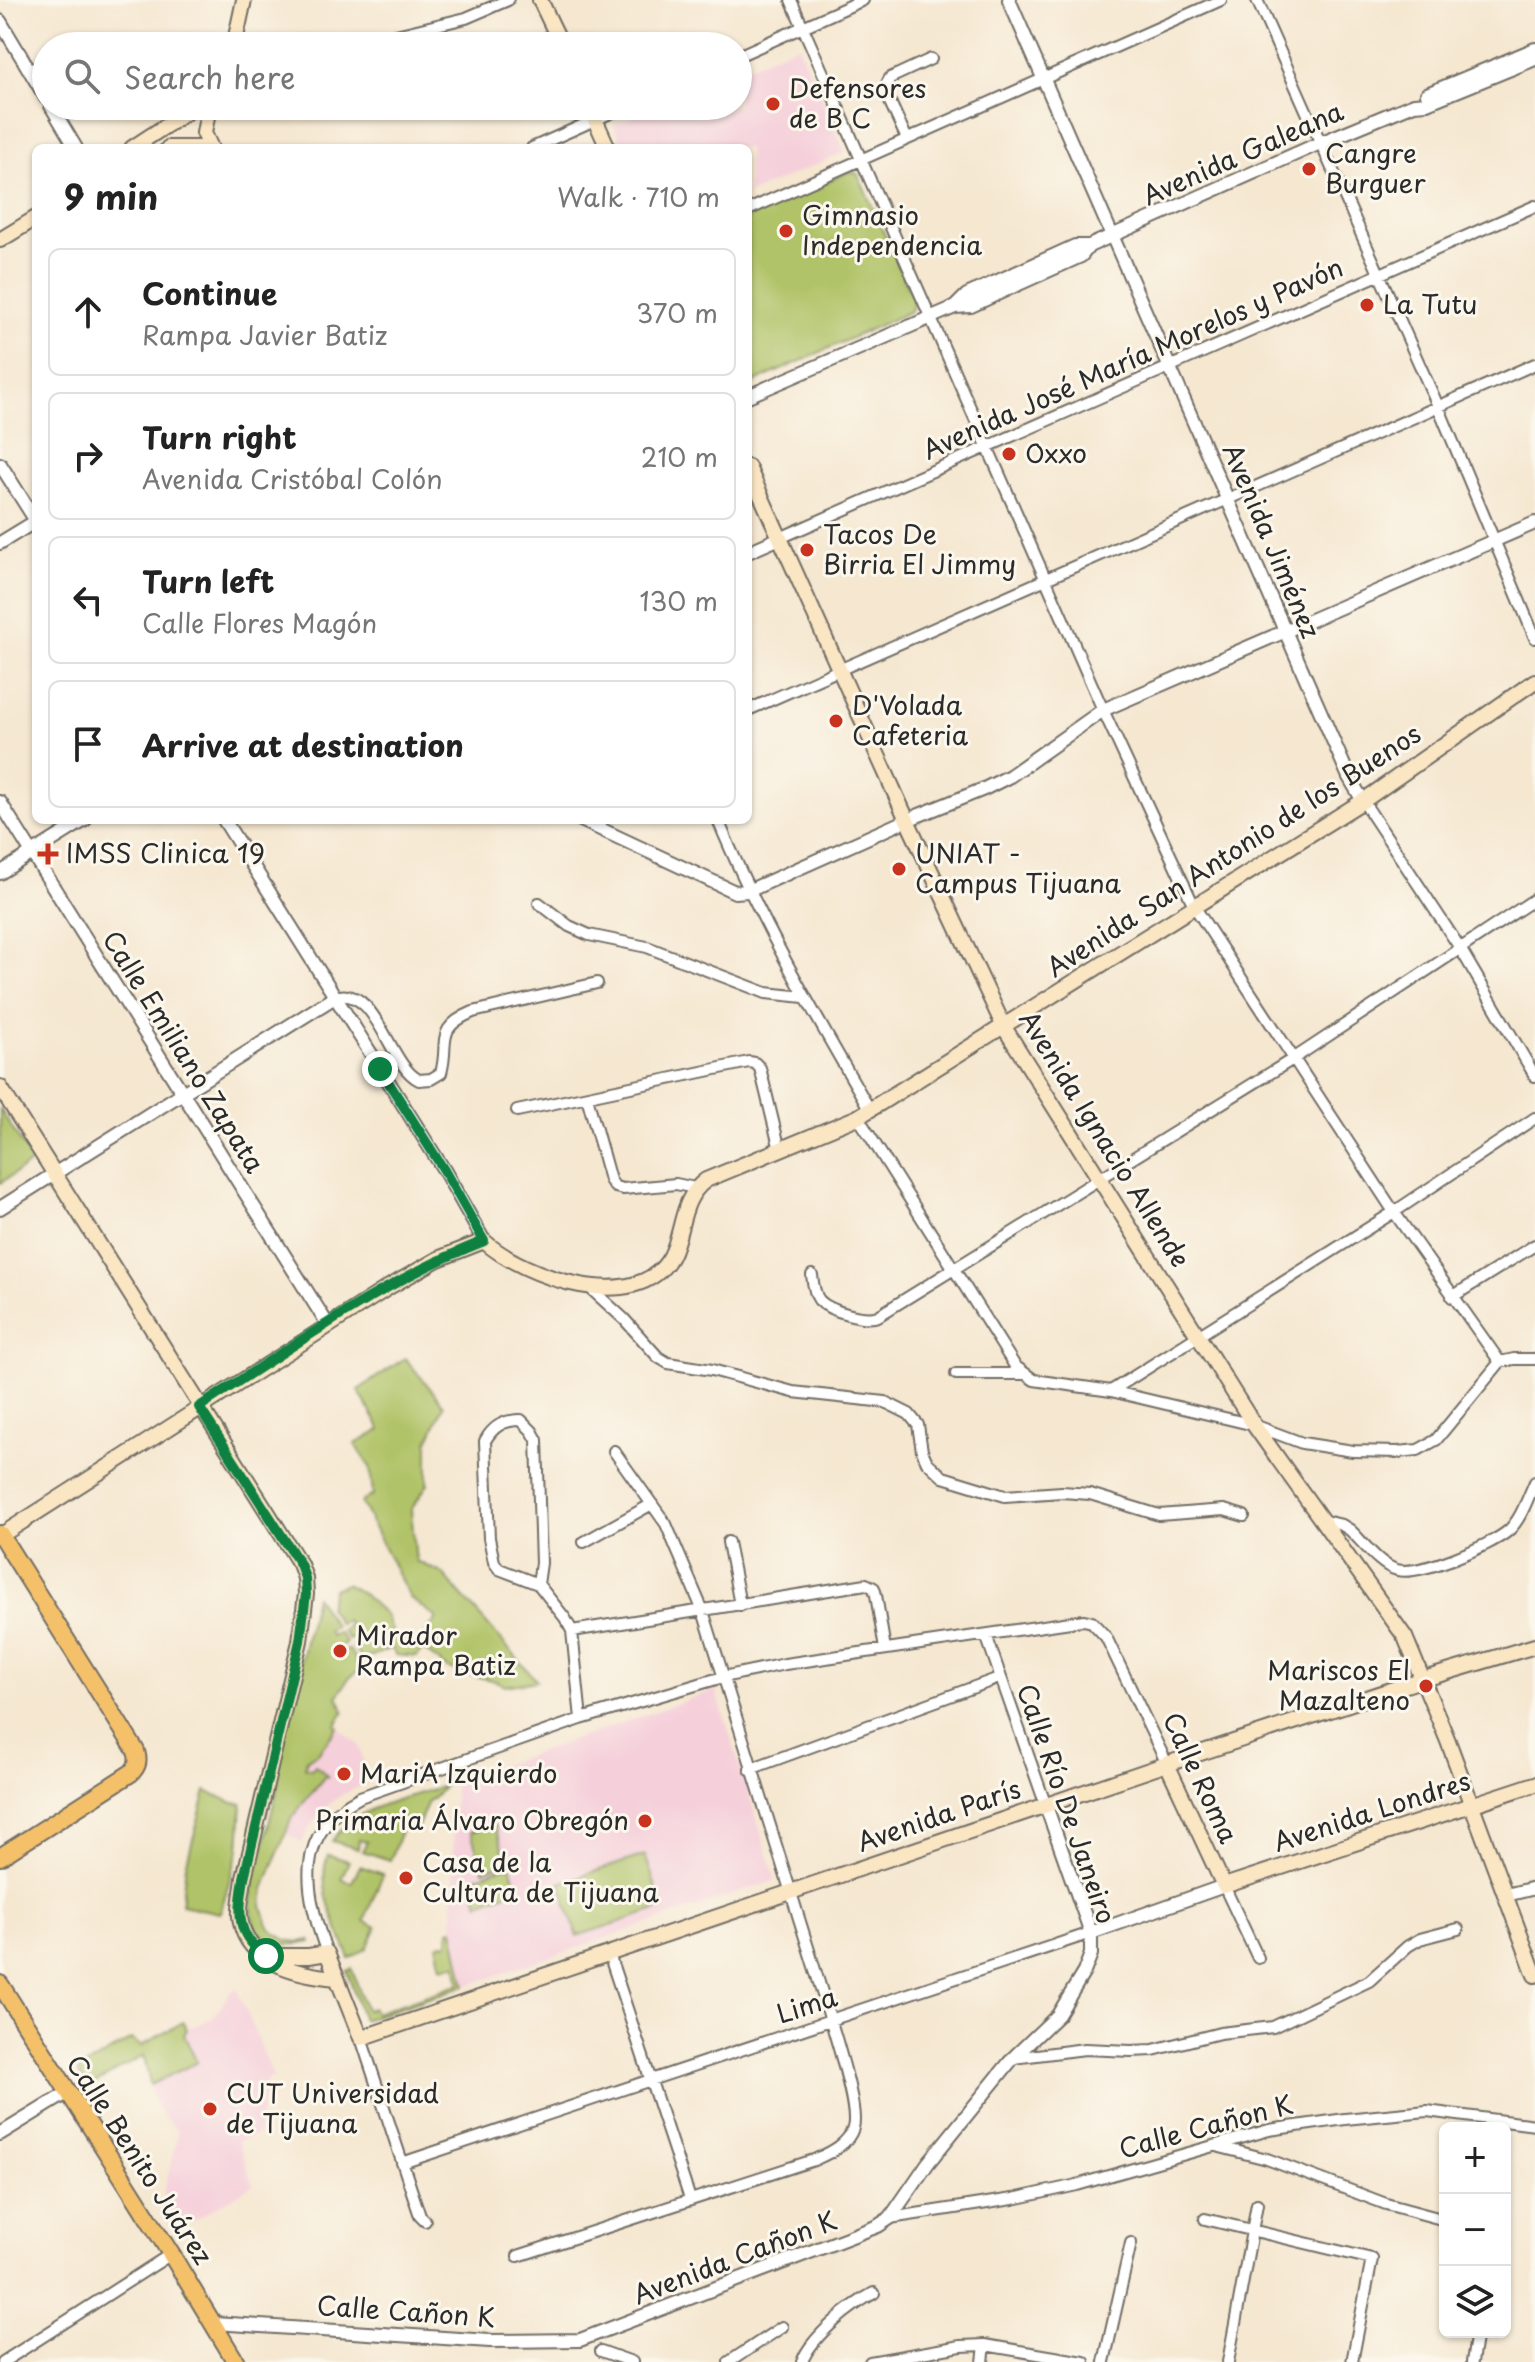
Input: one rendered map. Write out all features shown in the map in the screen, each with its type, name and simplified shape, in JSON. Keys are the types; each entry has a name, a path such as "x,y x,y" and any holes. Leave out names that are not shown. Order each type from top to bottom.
{"main road":[{"path":"237,32 244,0"},
{"path":"540,0 555,32"},
{"path":"138,144 175,120"},
{"path":"206,120 204,133 209,144"},
{"path":"595,120 606,144"},
{"path":"0,240 32,220"},
{"name":"Avenida Ignacio Allende","path":"752,476 1004,1027 1254,1425 1405,1637 1424,1679 1535,1975"},
{"name":"Avenida San Antonio de los Buenos","path":"695,1188 718,1174 864,1113 1363,801 1535,681"},
{"path":"0,1087 300,1564 306,1594 300,1641 244,1878 239,1913 241,1926 250,1942 279,1967 290,1972 337,1978"},
{"path":"0,1857 137,1767 138,1760 136,1751 0,1535 328,1325 438,1259 484,1241 517,1265 542,1275 588,1286 622,1288 651,1278 671,1255 686,1204 695,1188"},
{"name":"Avenida París","path":"361,2038 1167,1764 1424,1679 1535,1646"},
{"name":"Calle Roma","path":"1167,1764 1224,1886"},
{"name":"Avenida Londres","path":"1224,1886 1535,1784"},
{"path":"266,1956 327,1953 361,2038"},
{"name":"Calle Benito Juárez","path":"0,1984 236,2362"}],"street":[{"path":"408,32 466,18 508,0"},
{"path":"791,0 1103,710 1194,906 1394,1212 1500,1362"},
{"path":"752,50 863,0"},
{"name":"Avenida Jiménez","path":"1009,0 1349,777 1460,948 1535,1076"},
{"path":"752,208 1221,0"},
{"path":"1257,0 1438,406 1535,638"},
{"path":"0,21 32,75"},
{"name":"Avenida Galeana","path":"1414,104 1423,96 1535,49"},
{"path":"907,139 884,89 885,83 931,59"},
{"name":"Avenida Galeana","path":"752,394 930,317 955,307 971,306 1081,256 1089,246 1320,143 1535,59"},
{"path":"59,120 74,144"},
{"path":"539,144 580,120"},
{"name":"Avenida José María Morelos y Pavón","path":"752,550 1535,206"},
{"path":"752,708 1535,364"},
{"path":"0,464 32,515"},
{"path":"0,543 32,523"},
{"path":"590,824 735,892 748,891 1010,776 1103,710 1535,523"},
{"name":"Calle Emiliano Zapata","path":"0,802 328,1325"},
{"path":"0,873 79,824"},
{"path":"227,824 444,1170 484,1241"},
{"path":"720,824 748,891 864,1113 954,1271 1015,1366 1024,1374 1034,1380 1111,1391 1254,1425 1302,1443 1353,1451 1418,1450 1436,1440 1500,1362 1535,1359"},
{"path":"812,1275 816,1294 824,1304 862,1319 870,1319 954,1271 1293,1059 1535,899"},
{"path":"539,903 579,931 647,947 766,993 804,997"},
{"path":"0,1208 335,997 349,994 355,997 376,1020 402,1066 419,1080 431,1079 441,1073 443,1039 462,1016 597,983"},
{"path":"517,1111 749,1062 760,1068 780,1150"},
{"path":"587,1097 610,1180 615,1187 676,1184 695,1188"},
{"path":"1111,1391 1394,1212 1535,1118"},
{"path":"1452,1297 1535,1245"},
{"path":"588,1286 624,1319 658,1357 668,1363 712,1370 793,1392 885,1402 909,1414 918,1425 927,1462 943,1477 1005,1496 1062,1492 1090,1494 1159,1515 1224,1510 1244,1516"},
{"path":"956,1374 1024,1374"},
{"path":"538,1584 541,1563 537,1440 521,1420 511,1420 495,1427 485,1441 491,1552 499,1569 538,1584 565,1618 572,1631 581,1719"},
{"path":"518,2256 814,2160 831,2153 845,2141 854,2127 831,2021 703,1611 674,1542 652,1504 614,1451"},
{"path":"1319,1519 1350,1530 1390,1567 1401,1572 1471,1552 1509,1530 1535,1482"},
{"path":"584,1542 652,1504"},
{"path":"728,1542 740,1605"},
{"path":"572,1631 871,1585 876,1595 885,1649"},
{"name":"Calle Roma","path":"986,1635 1084,1620 1092,1622 1106,1637 1167,1764"},
{"path":"327,1953 309,1892 308,1869 313,1847 330,1818 360,1797 581,1719 723,1677 986,1635"},
{"name":"Calle Río De Janeiro","path":"890,2218 928,2163 1013,2058 1058,2015 1070,1999 1091,1954 1091,1933 986,1635"},
{"path":"750,1769 999,1678"},
{"name":"Calle Roma","path":"1224,1886 1258,1958"},
{"name":"Lima","path":"402,2163 831,2021 1224,1886"},
{"path":"1506,1895 1535,1888"},
{"path":"1013,2058 1085,2049 1153,2050 1220,2033 1273,2027 1369,1981 1420,1939 1458,1929"},
{"path":"609,1954 690,2199"},
{"path":"361,2038 420,2216 425,2221"},
{"path":"0,2134 67,2093"},
{"name":"Calle Cañon K","path":"890,2218 1013,2199 1077,2185 1279,2128 1427,2111 1535,2125"},
{"path":"1218,2146 1267,2159 1386,2204 1439,2218"},
{"path":"1228,2362 1257,2204"},
{"name":"Avenida Cañon K","path":"594,2336 840,2242 890,2218"},
{"path":"1205,2219 1372,2259 1352,2362"},
{"path":"1104,2362 1131,2243"},
{"path":"3,2362 171,2254"},
{"path":"802,2362 807,2349 820,2336 855,2303 874,2293"},
{"name":"Calle Cañon K","path":"214,2323 490,2341 580,2340 594,2336"},
{"path":"729,2362 782,2327"},
{"path":"594,2336 601,2356 632,2362"},
{"path":"1472,2362 1476,2338"},
{"path":"870,2362 961,2346 985,2345 1084,2362"},
{"path":"983,2362 985,2345"}],"shaded area":[{"path":"798,45 845,152 752,192 752,144 622,144 614,125 625,120 752,120 752,65"},
{"name":"Primaria Álvaro Obregón","path":"716,1690 776,1880 465,1986 453,1929 454,1782"},
{"path":"338,1727 359,1745 369,1782 343,1794 327,1806 308,1829 302,1843 287,1834 307,1759 318,1753"},
{"name":"CUT Universidad de Tijuana","path":"237,1988 273,2077 266,2080 258,2134 238,2141 253,2185 175,2232 160,2209 178,2132 165,2119 153,2099 145,2055 183,2035 187,2029 214,2017 229,1994"}],"green space":[{"path":"850,171 858,174 914,301 911,311 752,383 752,215"},
{"path":"0,1109 33,1162 0,1183"},
{"path":"405,1358 444,1405 428,1442 428,1484 411,1510 416,1561 442,1573 537,1681 505,1686 449,1669 422,1649 417,1657 395,1655 392,1648 362,1660 353,1646 357,1643 353,1638 349,1640 342,1630 349,1625 346,1620 339,1624 328,1607 333,1589 346,1584 362,1593 385,1614 393,1634 417,1646 437,1618 410,1598 361,1502 373,1495 370,1467 355,1444 381,1430 358,1390"},
{"path":"315,1596 335,1627 328,1631 331,1636 339,1632 346,1643 336,1651 338,1655 349,1649 361,1669 348,1679 338,1696 344,1712 336,1725 338,1727 318,1753 307,1759 305,1768 312,1769 315,1765 329,1777 325,1776 292,1817 264,1889 262,1906 268,1925 275,1933 286,1940 311,1942 288,1944 271,1941 260,1933 251,1907 252,1890 277,1790 273,1788"},
{"path":"444,1786 428,1801 417,1828 404,1823 390,1860 362,1851 367,1842 359,1840 358,1849 332,1841 354,1819 368,1811"},
{"path":"206,1791 242,1804 239,1849 220,1913 181,1905 186,1865"},
{"path":"495,1824 507,1863 483,1870 471,1832"},
{"path":"328,1855 349,1861 341,1879 352,1882 360,1866 383,1874 364,1921 377,1927 367,1948 350,1959 326,1894 324,1881"},
{"path":"645,1855 663,1908 577,1936 560,1883"},
{"path":"510,1865 518,1889 479,1903 471,1878"},
{"path":"453,1929 465,1986 363,2020 347,1971 352,1969 366,2010 373,2008 375,2013 460,1984 456,1964 442,1967 437,1945 448,1943 449,1930"},
{"path":"183,2022 187,2029 184,2035 197,2062 150,2085 144,2055 87,2088 78,2071 131,2039 141,2046"}],"place":[{"name":"Defensores de B C","path":"773,104"},
{"name":"Cangre Burguer","path":"1309,169"},
{"name":"Gimnasio Independencia","path":"786,231"},
{"name":"La Tutu","path":"1367,305"},
{"name":"Oxxo","path":"1009,454"},
{"name":"Tacos De Birria El Jimmy","path":"807,550"},
{"name":"D'Volada Cafeteria","path":"836,721"},
{"name":"IMSS Clinica 19","path":"48,854"},
{"name":"UNIAT - Campus Tijuana","path":"899,869"},
{"name":"Mirador Rampa Batiz","path":"340,1651"},
{"name":"Mariscos El Mazalteno","path":"1426,1686"},
{"name":"MariA Izquierdo","path":"344,1774"},
{"name":"Primaria Álvaro Obregón","path":"645,1821"},
{"name":"Casa de la Cultura de Tijuana","path":"406,1878"},
{"name":"CUT Universidad de Tijuana","path":"210,2109"}],"route":[{"path":"266,1956 245,1935 239,1913 244,1878 300,1641 305,1578 300,1564 199,1407 389,1287 438,1259 484,1241 444,1170 380,1069"}]}
